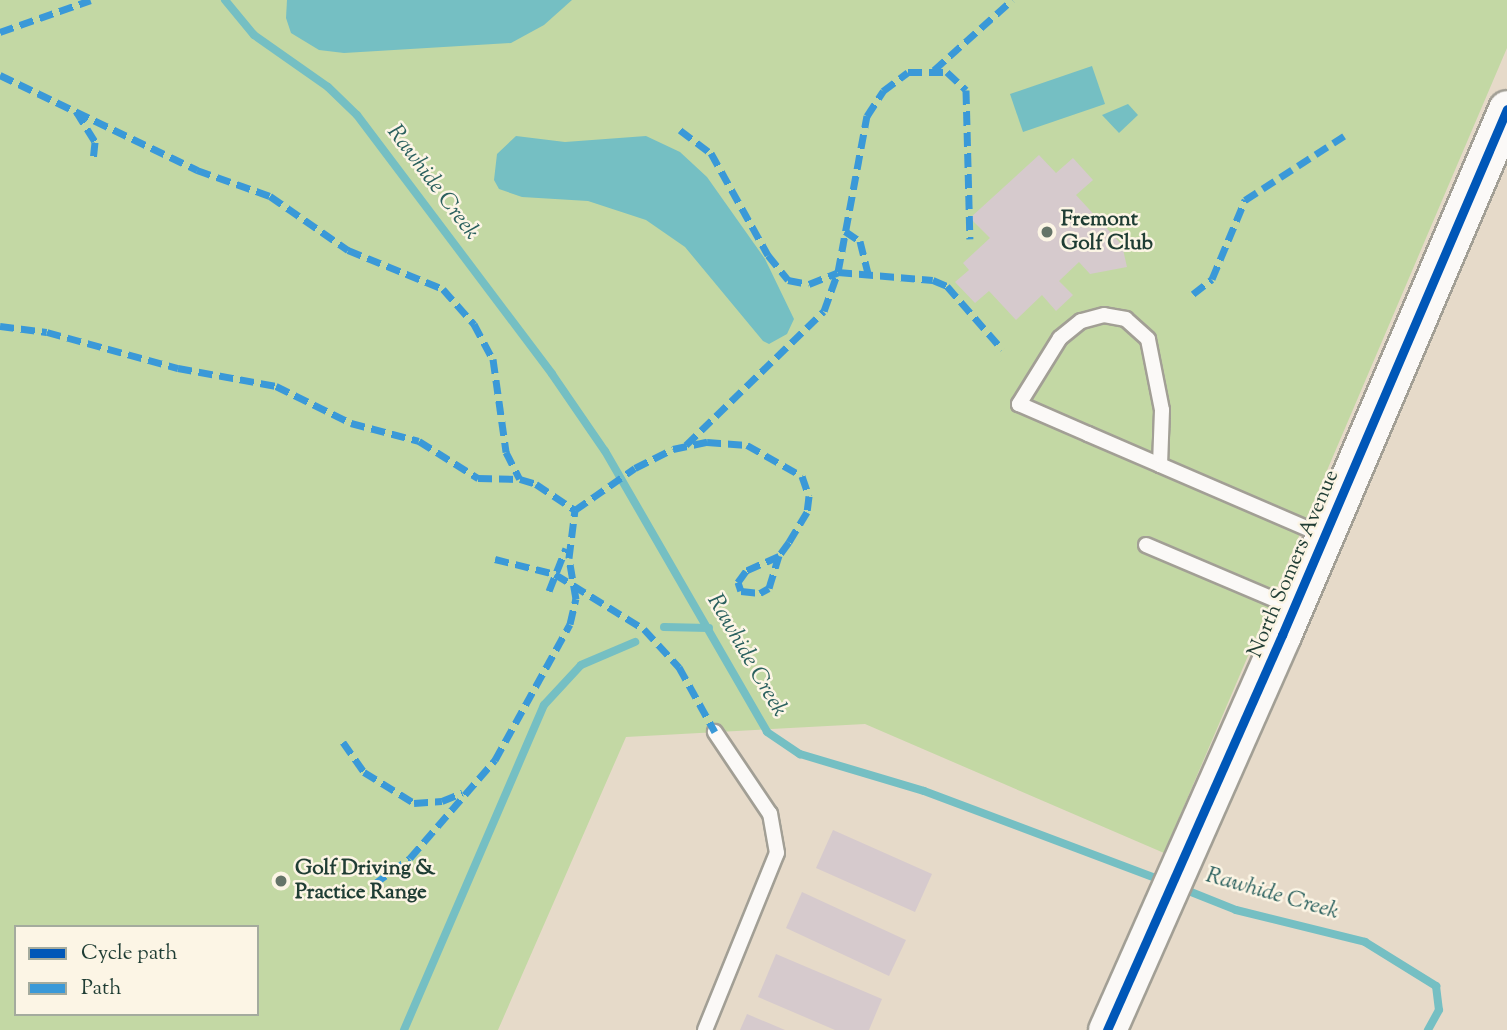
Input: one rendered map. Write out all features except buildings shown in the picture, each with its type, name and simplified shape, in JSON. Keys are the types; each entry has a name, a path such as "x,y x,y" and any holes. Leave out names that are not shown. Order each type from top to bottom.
{"street":[{"name":"North Somers Avenue","path":"1107,1030 1294,608 1507,109"}],"lane":[{"path":"1160,465 1162,410 1153,353 1142,330 1126,319 1093,317 1070,328 1019,404 1160,465 1325,536"},
{"path":"1146,545 1294,608"},
{"path":"705,1030 777,853 770,814 715,733"}],"green space":[{"name":"Fremont Golf Club","path":"0,0 1507,0 1507,48 1164,853 865,724 626,737 498,1030 0,1030"}],"water":[{"path":"287,0 572,0 544,25 511,43 344,53 319,50 291,33 286,18"},
{"path":"1092,66 1105,104 1023,132 1010,94"},
{"path":"1128,104 1138,115 1119,133 1102,115"},
{"path":"516,136 565,142 646,136 680,152 707,177 765,259 794,319 787,334 769,344 763,341 685,247 646,220 588,201 522,197 499,189 494,180 497,154"}],"waterway":[{"name":"Rawhide Creek","path":"225,0 254,35 328,87 357,115 552,374 605,451 767,732 800,754 924,791 1163,881"},
{"path":"664,627 709,628"},
{"path":"404,1030 544,705 581,665 635,642"},
{"name":"Rawhide Creek","path":"1181,888 1236,910 1365,942 1436,986 1439,1010 1428,1030"}],"marked path":[{"path":"0,32 91,0"},
{"path":"934,70 1012,0"},
{"path":"686,445 824,311 838,272 867,116 883,91 908,72 947,72 966,90 970,239"},
{"path":"0,75 197,170 270,196 348,250 443,289 474,324 493,359 506,452 520,479"},
{"path":"76,111 95,142 93,162"},
{"path":"680,130 711,153 768,255 788,280 809,284 838,272 933,280 947,286 1002,349"},
{"path":"1193,294 1212,279 1245,200 1344,136"},
{"path":"845,231 860,241 868,274"},
{"path":"0,326 47,332 178,368 276,386 351,423 419,441 478,478 520,479 536,484 575,510"},
{"path":"374,884 410,858 495,760 570,624 576,599 569,558 575,510 635,468 673,449 707,442 747,445 802,476 809,496 807,512 779,556 746,571 738,582 741,591 760,593 769,588 779,556"},
{"path":"549,591 566,548"},
{"path":"495,559 555,574 644,629 679,667 715,732"},
{"path":"343,742 364,772 414,803 442,801 462,793"}],"cycle path":[{"path":"1107,1030 1282,635 1507,109"}],"place":[{"name":"Fremont Golf Club","path":"1047,232"},
{"name":"Golf Driving & Practice Range","path":"281,881"}]}
